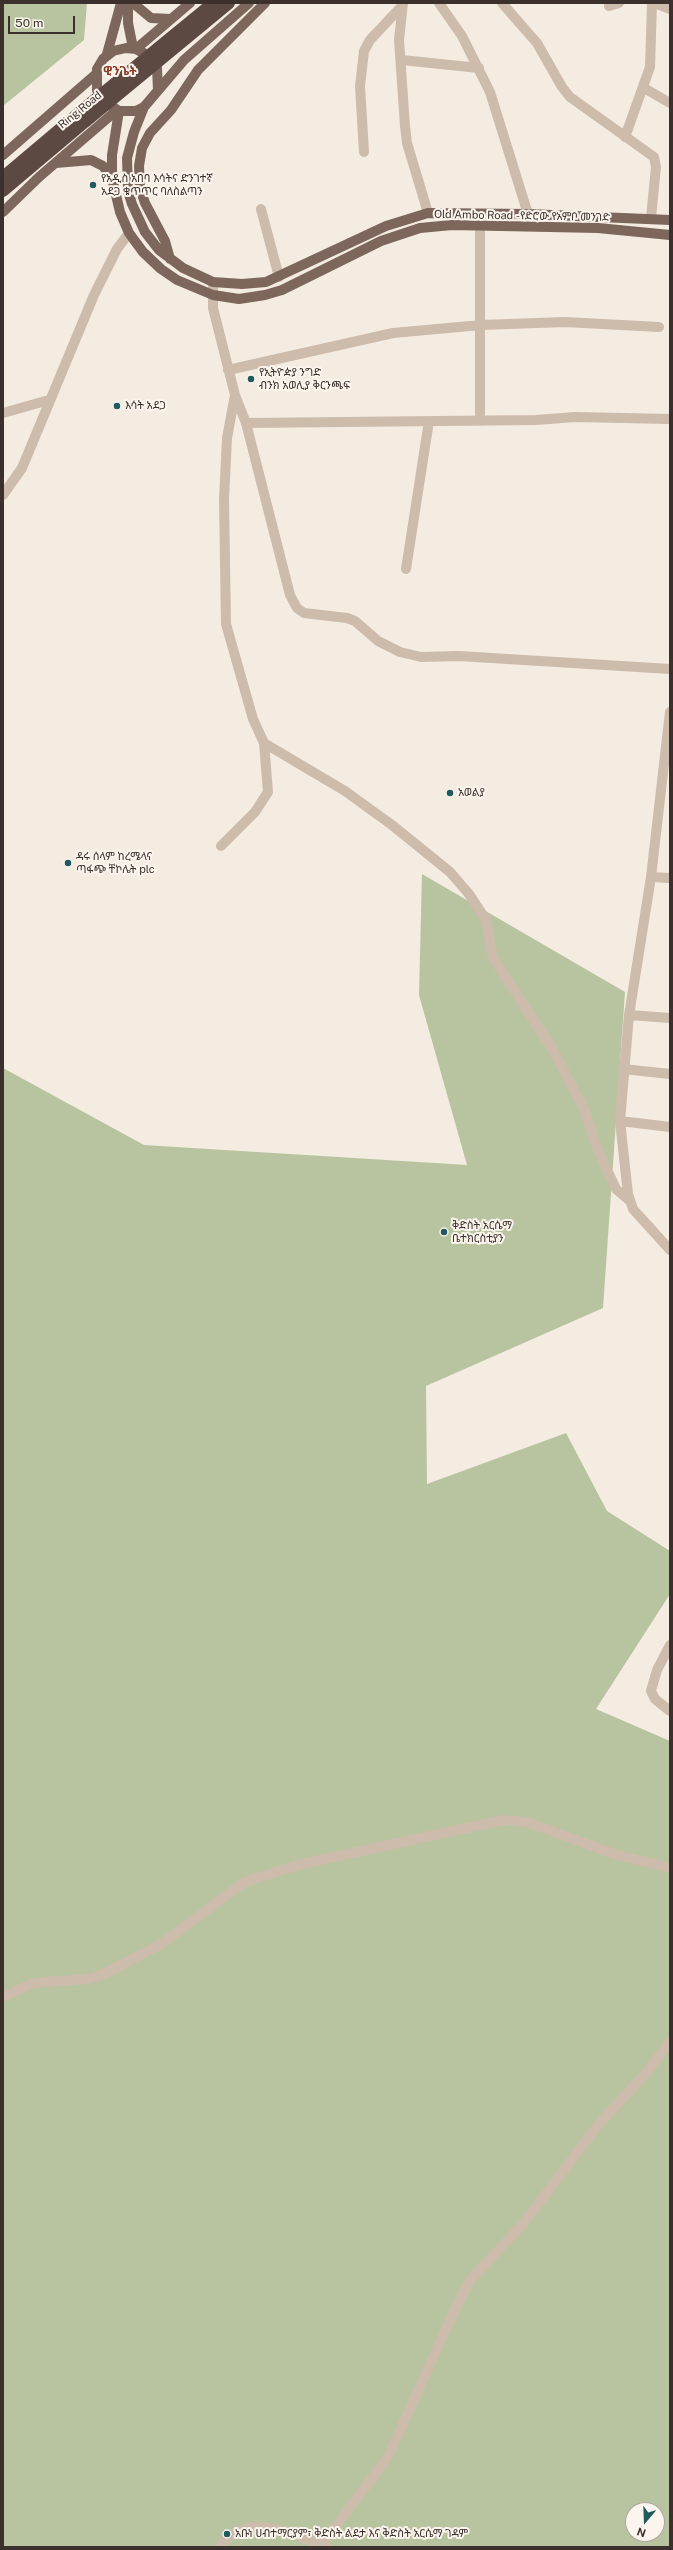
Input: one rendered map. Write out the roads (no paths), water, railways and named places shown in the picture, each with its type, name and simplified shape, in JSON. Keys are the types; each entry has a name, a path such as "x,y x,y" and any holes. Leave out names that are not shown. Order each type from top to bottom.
{"highway":[{"name":"Ring Road","path":"3,177 213,3"},
{"name":"Ring Road","path":"3,191 229,3"}],"main road":[{"path":"121,3 107,54 99,64 95,75 100,97 118,110 128,112 144,107 184,60 250,3"},
{"path":"128,3 128,23 135,48"},
{"path":"133,3 151,18 170,19"},
{"path":"135,48 190,3"},
{"path":"170,259 165,241 145,203 140,188 139,166 142,148 150,133 171,110 198,70 265,3"},
{"path":"107,54 120,48 135,48 149,56 157,68 158,90"},
{"name":"Ring Road","path":"3,156 95,75"},
{"name":"Old Ambo Road -የድሮው የአምቦ መንገድ","path":"144,107 136,126 127,158 128,191 145,232 153,244 170,259 213,282 242,284 266,282 386,226 428,213 528,214 670,220"},
{"path":"3,212 118,110"},
{"name":"Old Ambo Road -የድሮው የአምቦ መንገድ","path":"118,110 112,155 112,178 120,212 129,233 143,252 161,269 177,280 213,295 239,299 265,296 282,290 345,257 404,232 436,226 598,228 670,235"},
{"path":"56,164 91,160 103,166 112,178"}],"street":[{"path":"439,3 462,36 490,92 528,214"},
{"path":"502,3 537,43 562,87 570,97 625,137 652,154 655,160 651,218"},
{"path":"609,6 619,3"},
{"path":"625,137 644,88 650,67 653,3 670,9"},
{"path":"402,5 399,26 408,143 428,213"},
{"path":"364,152 360,86 364,51 370,40 402,5"},
{"path":"402,60 479,68"},
{"path":"644,88 670,103"},
{"path":"261,210 279,277"},
{"path":"480,226 480,421"},
{"path":"3,494 22,468 49,400 106,269 129,233"},
{"path":"213,282 213,308 228,370 235,395 246,423 290,595 297,608 304,613 347,618 355,621 378,641 400,652 420,657 459,656 670,669"},
{"path":"228,370 393,334 481,326 589,322 659,326"},
{"path":"221,846 255,812 265,799 268,792 264,743 253,719 226,624 224,499 227,438 235,395"},
{"path":"3,413 49,400"},
{"path":"246,423 480,421 575,417 670,419"},
{"path":"406,569 430,421"},
{"path":"670,712 651,876 629,1015 623,1069 620,1121 630,1201 634,1209 650,1229 670,1250"},
{"path":"264,743 345,791 392,825 450,872 469,894 486,920 493,958 512,984 556,1055 584,1110 598,1150 616,1189 630,1201"},
{"path":"651,876 670,878"},
{"path":"629,1015 670,1018"},
{"path":"623,1069 670,1074"},
{"path":"620,1121 670,1127"},
{"path":"669,1649 658,1670 651,1690 654,1699 670,1711"},
{"path":"3,1998 37,1983 89,1979 102,1975 161,1944 243,1883 306,1863 504,1820 527,1822 617,1855 670,1868"},
{"path":"220,2547 229,2536 252,2527 266,2527 324,2545 388,2457 456,2307 471,2279 523,2224 536,2203 598,2125 646,2073 670,2042"}],"place":[{"name":"የአዲስ አበባ እሳትና ድንገተኛ አደጋ ቁጥጥር ባለስልጣን","path":"93,185"},
{"name":"የኢትዮዽያ ንግድ ብንክ አወሊያ ቅርንጫፍ","path":"251,379"},
{"name":"እሳት አደጋ","path":"117,406"},
{"name":"አወልያ","path":"450,793"},
{"name":"ዳሩ ሰላም ከረሜላና ጣፋጭ ቸኮሌት plc","path":"68,863"},
{"name":"ቅድስት አርሴማ ቤተክርስቲያን","path":"444,1232"},
{"name":"አቡነ ሀብተማርያም፣ ቅድስት ልደታ እና ቅድስት አርሴማ ገዳም","path":"227,2534"}],"district":[{"name":"ዊንጌት","path":"120,71"}]}
